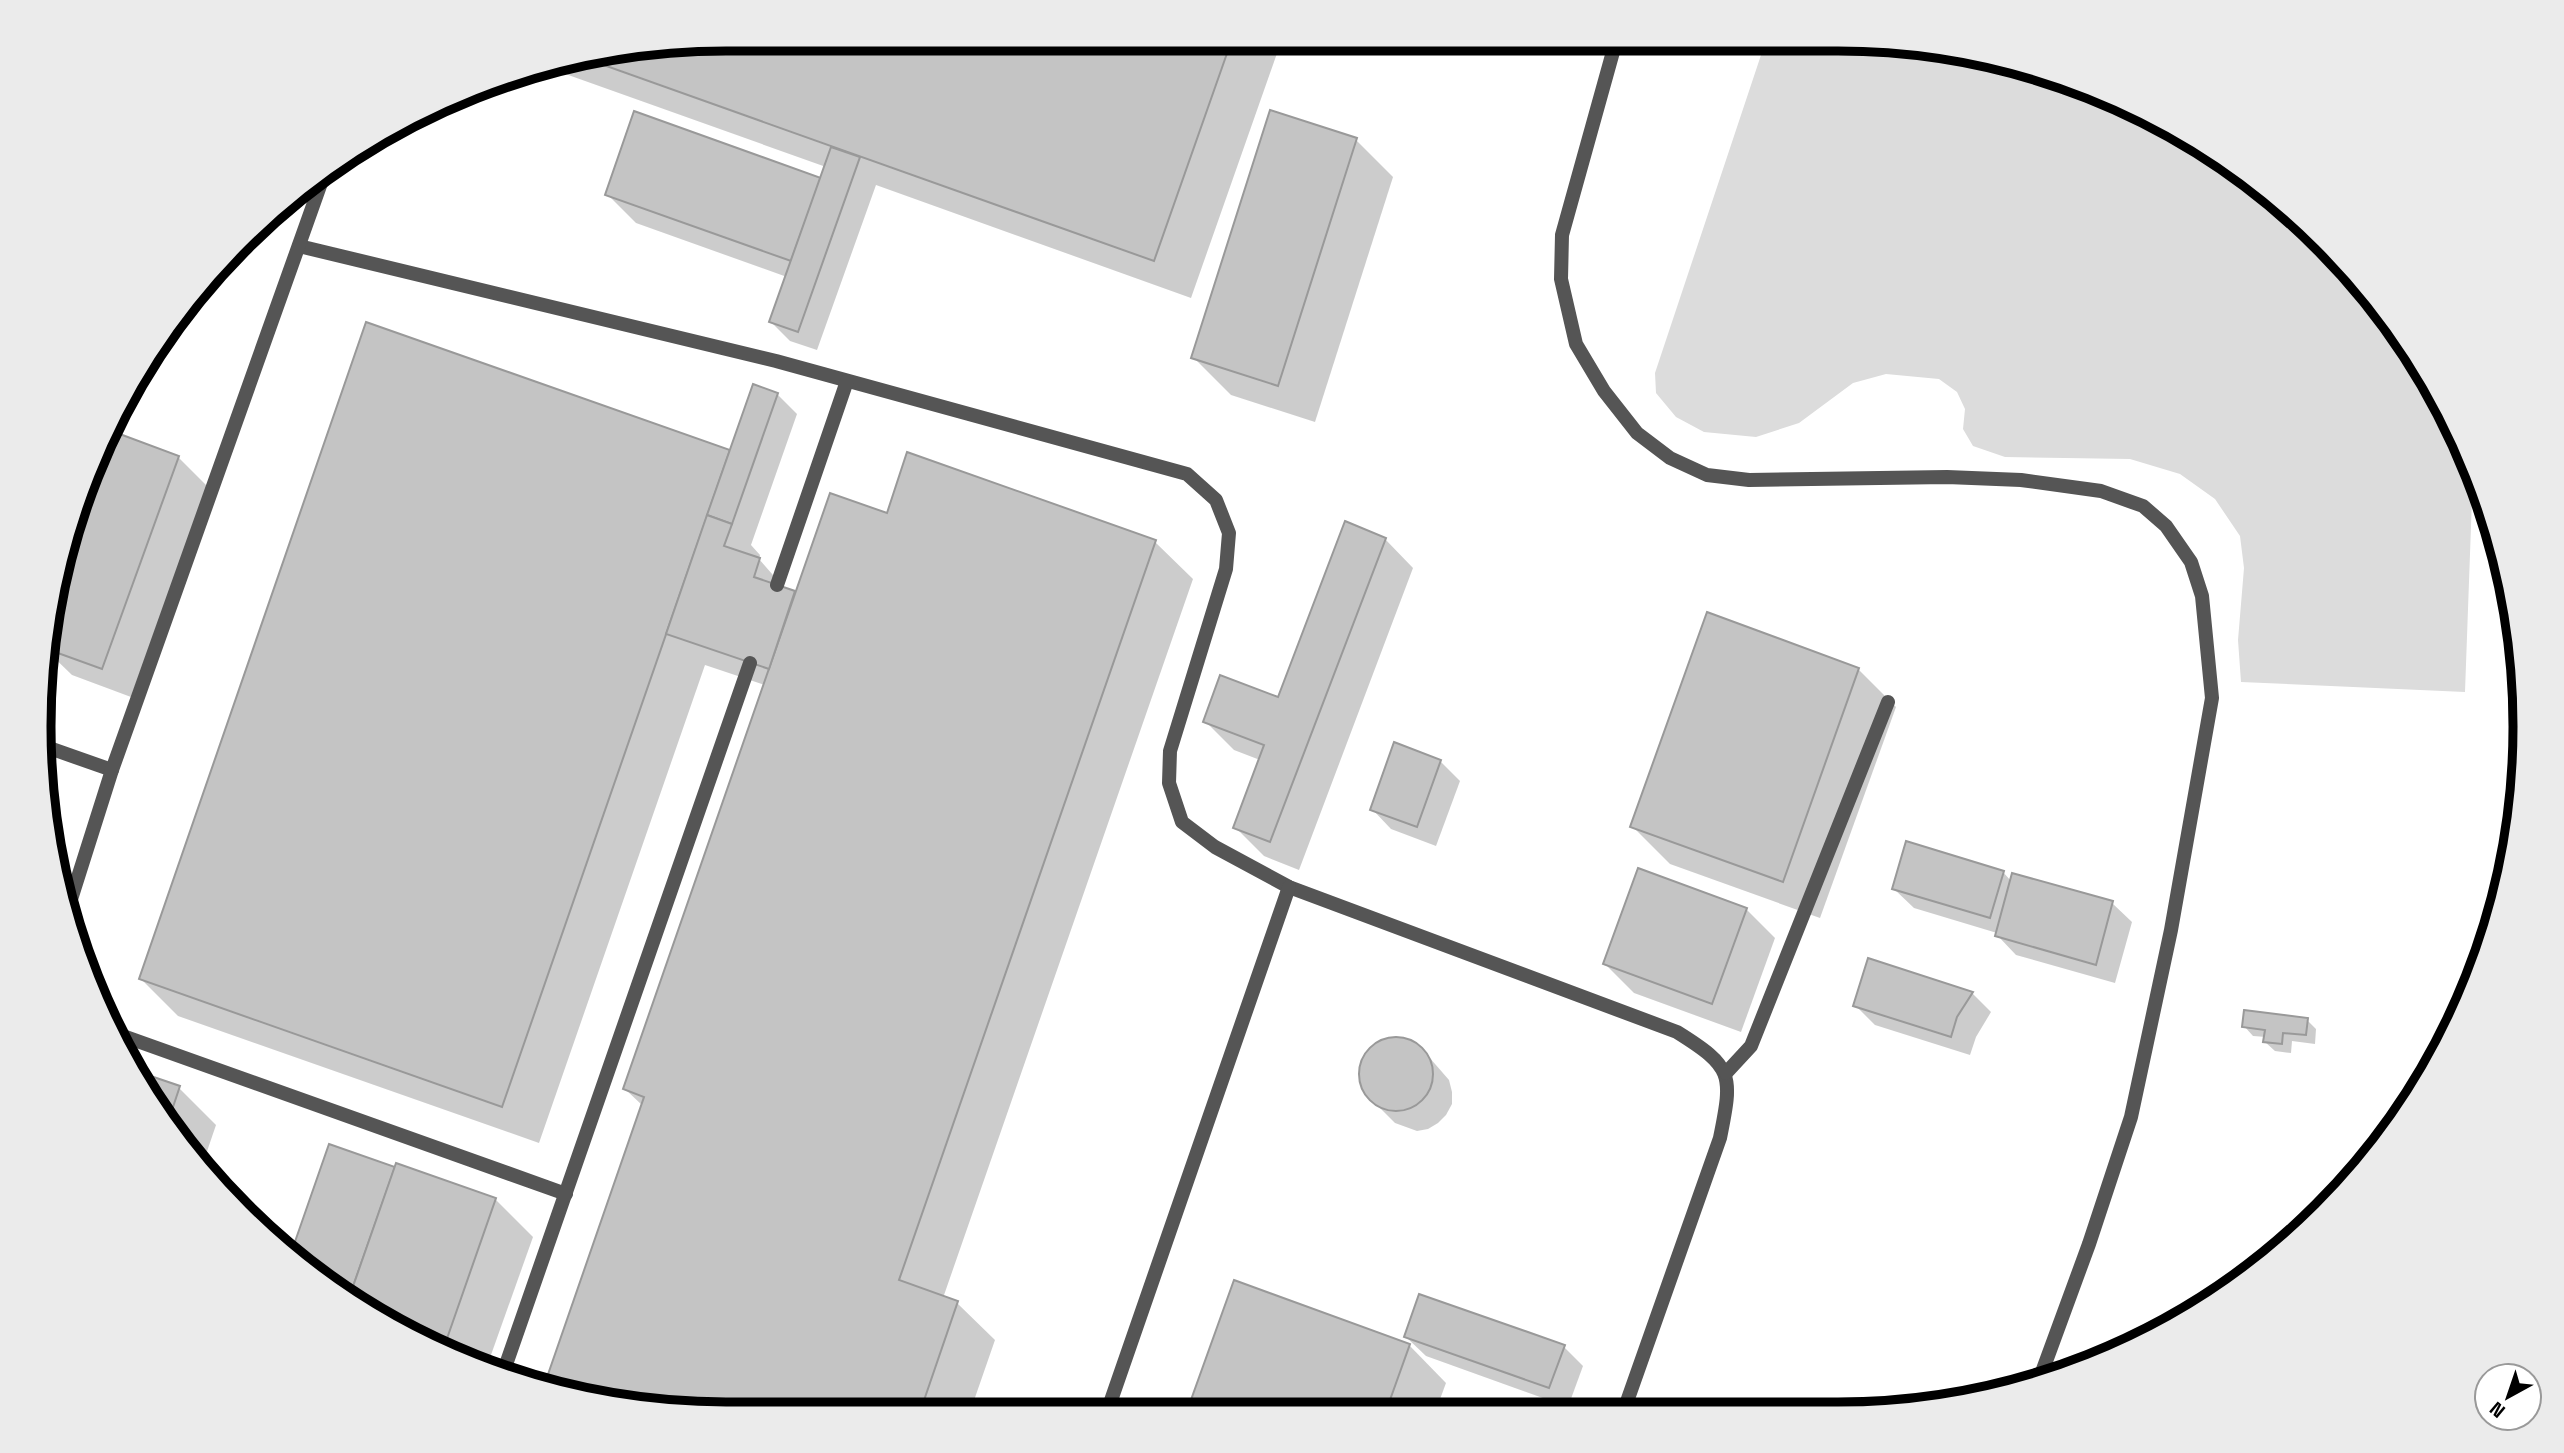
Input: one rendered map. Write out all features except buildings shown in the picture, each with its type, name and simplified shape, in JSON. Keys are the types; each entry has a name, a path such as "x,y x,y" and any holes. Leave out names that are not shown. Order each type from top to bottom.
{"lane":[{"path":"1613,51 1562,235 1561,279 1576,344 1604,391 1637,433 1670,458 1707,475 1749,480 1947,477 1996,479 2101,491 2143,506 2166,526 2192,562 2202,596 2212,698 2171,930 2131,1116 2089,1244 2043,1370"},
{"path":"73,895 112,770 320,187"},
{"path":"299,246 776,361 1188,474 1216,500 1229,533 1226,569 1170,751 1169,783 1182,822 1215,848 1289,887 1677,1031 1709,1052 1726,1073 1727,1103 1720,1138 1627,1402"},
{"path":"777,585 847,381"},
{"path":"506,1365 750,663"},
{"path":"1726,1073 1751,1046 1888,702"},
{"path":"52,750 112,770"},
{"path":"1110,1402 1289,887"},
{"path":"127,1037 566,1194"}],"shaded area":[{"path":"1762,51 1882,52 1926,57 2012,74 2096,102 2175,141 2249,190 2283,218 2346,281 2374,315 2423,389 2444,428 2472,496 2465,692 2241,682 2238,640 2244,568 2240,536 2215,499 2180,474 2130,459 2005,457 1973,446 1963,429 1965,409 1957,392 1939,379 1886,374 1853,383 1799,423 1756,437 1704,432 1676,417 1656,393 1655,373"}]}
